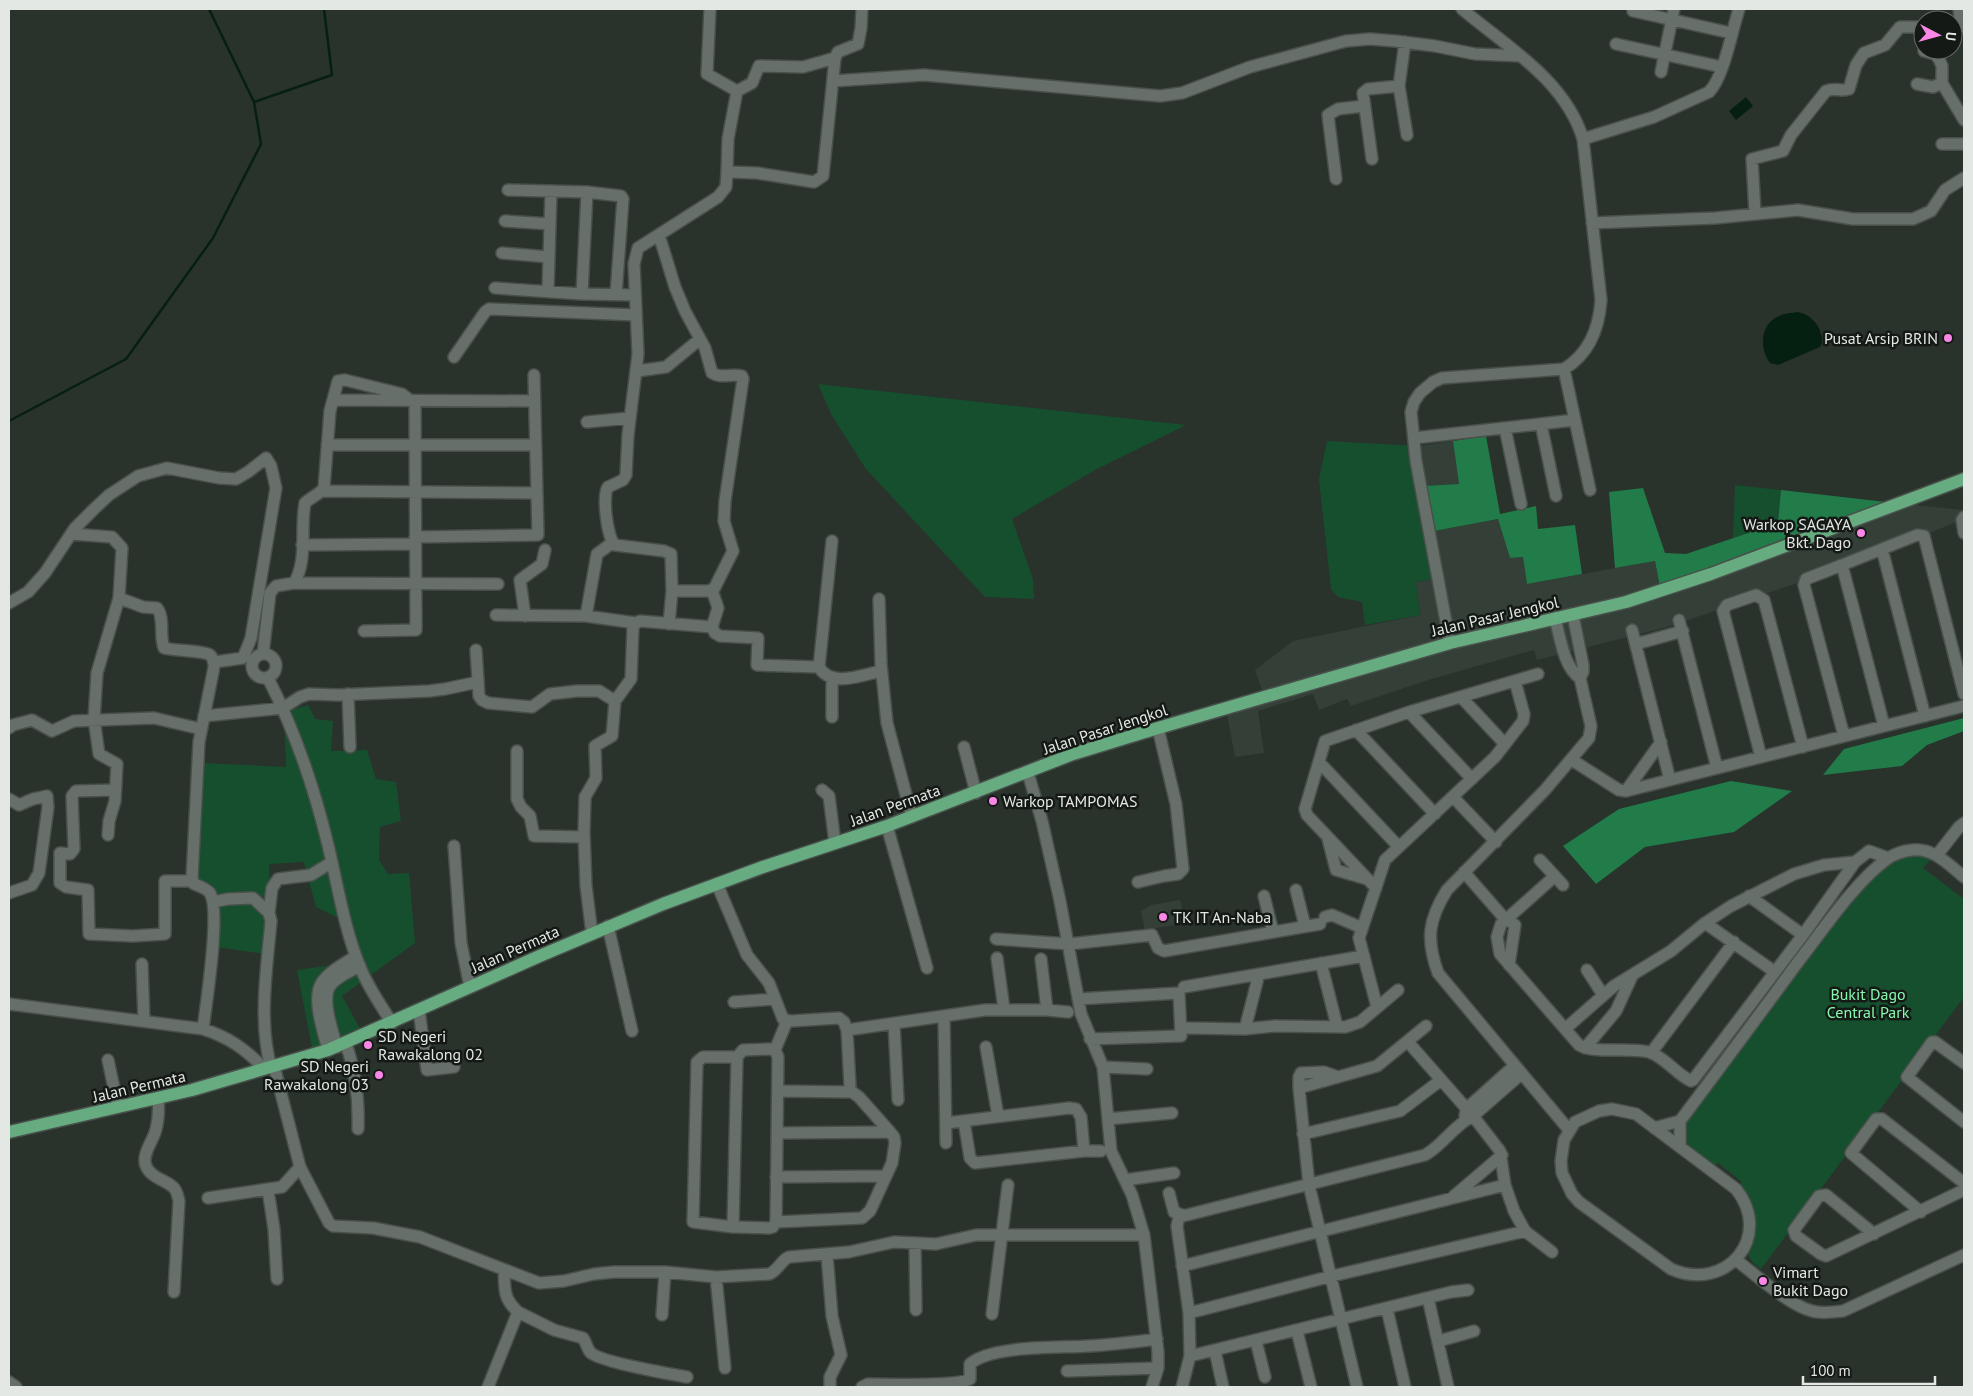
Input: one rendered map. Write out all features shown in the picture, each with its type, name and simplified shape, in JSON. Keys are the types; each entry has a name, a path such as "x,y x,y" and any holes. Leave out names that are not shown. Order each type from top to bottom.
{"main road":[{"name":"Jalan Pasar Jengkol","path":"1028,773 1073,754 1450,643 1626,602 1711,574 1964,479"},
{"name":"Jalan Permata","path":"9,1132 158,1098 270,1068 337,1047 608,926 662,904 763,867 887,826 1028,773"}],"street":[{"path":"710,9 707,74 737,91"},
{"path":"727,172 757,173 814,182 820,179 825,172 835,58 838,52 858,44 862,9"},
{"path":"1450,643 1416,461 1411,412 1414,402 1420,393 1434,382 1449,377 1564,369 1576,361 1593,338 1600,317 1601,300 1583,139 1579,125 1568,104 1534,66 1462,9"},
{"path":"1583,139 1654,117 1702,96 1713,88 1722,67 1739,9"},
{"path":"1633,12 1673,14 1731,33"},
{"path":"1661,72 1673,14"},
{"path":"1755,213 1752,159 1783,151 1791,135 1826,91 1834,88 1844,91 1849,89 1856,65 1864,53 1885,45 1900,27 1913,27"},
{"path":"833,81 924,75 1160,96 1182,93 1250,68 1346,41 1370,39 1405,42 1475,54 1521,56"},
{"path":"1405,42 1399,86 1407,136"},
{"path":"1616,44 1722,67"},
{"path":"737,91 752,83 759,66 803,67 835,58"},
{"path":"1939,60 1942,66 1942,83 1964,120"},
{"path":"1917,84 1933,87 1942,83"},
{"path":"1372,159 1363,93 1366,90 1399,86"},
{"path":"669,624 672,591 671,554 664,551 618,547 612,543 605,492 608,487 623,480 626,475 629,418 638,354 634,264 638,248 718,197 726,187 728,139 737,91"},
{"path":"1336,179 1328,114 1338,109 1364,106"},
{"path":"1942,144 1964,144"},
{"path":"1592,222 1716,218 1798,210 1852,219 1913,219 1931,211 1945,190 1964,178"},
{"path":"508,190 587,192 618,195 623,199 616,294"},
{"path":"548,292 551,191"},
{"path":"582,294 587,192"},
{"path":"505,221 550,224"},
{"path":"659,235 675,287 705,348 712,373 716,376 736,374 744,379 725,502 724,521 733,551 714,589 672,591"},
{"path":"502,253 549,257"},
{"path":"495,288 582,294 635,295"},
{"path":"454,357 489,309 636,315"},
{"path":"637,371 666,367 700,339"},
{"path":"1564,369 1590,490"},
{"path":"302,545 538,535 534,375"},
{"path":"322,492 325,482 330,411 338,381 344,380 402,394 413,401"},
{"path":"334,400 534,401"},
{"path":"364,631 416,630 413,401"},
{"path":"587,422 629,418"},
{"path":"1414,438 1575,420"},
{"path":"1540,424 1556,496"},
{"path":"1505,428 1521,504"},
{"path":"327,445 535,445"},
{"path":"9,603 28,592 46,573 75,528 109,495 138,476 157,469 167,468 218,478 236,479 266,458 271,466 276,488 251,638 243,658 217,661 214,664"},
{"path":"294,583 301,563 305,503 322,492 537,493"},
{"path":"1964,517 1962,520 1964,533"},
{"path":"71,534 112,538 122,548 119,598 97,673 94,719 98,754 117,764 115,801 109,821 108,835"},
{"path":"1844,736 1804,584 1806,579 1917,535 1924,536 1964,694"},
{"path":"832,541 819,667 823,674 832,679 842,679 881,671"},
{"path":"586,616 597,554 612,543"},
{"path":"1882,549 1925,716"},
{"path":"526,616 520,580 542,564 545,550"},
{"path":"1842,565 1884,726"},
{"path":"262,654 270,593 276,586 294,583 498,584"},
{"path":"712,590 718,608 712,628 720,636 758,638 757,665 819,667"},
{"path":"1761,757 1723,611 1727,605 1756,595 1764,600 1803,747"},
{"path":"119,598 143,607 157,608 160,612 161,641 164,648 209,654 213,658 214,664 201,729 193,881 194,884 208,891 214,902 213,951 203,1029"},
{"path":"880,598 881,671 887,723 912,817"},
{"path":"496,615 586,616 712,628"},
{"path":"1569,1130 1438,974 1431,953 1431,928 1436,908 1447,890 1496,842 1572,760 1589,738 1591,732 1580,678 1583,672 1583,665 1573,615"},
{"path":"1555,618 1569,667 1574,675 1580,678"},
{"path":"592,934 586,886 585,797 596,778 594,746 609,738 613,733 615,701 631,678 633,627 636,622"},
{"path":"1636,644 1681,625 1717,768"},
{"path":"1632,630 1670,780"},
{"path":"476,650 479,696 488,703 532,707 550,694 577,690 599,690 615,701"},
{"path":"262,654 271,656 276,664 275,673 268,678 256,676 252,669 255,658 262,654"},
{"path":"1372,883 1307,815 1305,809 1325,742 1409,712 1538,674"},
{"path":"268,678 283,708 305,762 332,862 342,908 358,961 369,987 392,1023"},
{"path":"832,679 832,717"},
{"path":"1377,1008 1359,938 1372,883 1385,860 1495,757 1523,722 1524,714 1516,681"},
{"path":"204,716 283,708 304,695 445,689 478,682"},
{"path":"348,694 350,747"},
{"path":"1460,697 1505,744"},
{"path":"1572,760 1619,790 1626,791 1964,706"},
{"path":"1409,712 1472,779"},
{"path":"9,728 13,725 32,720 52,731 74,721 154,718 201,729"},
{"path":"1138,882 1178,874 1183,869 1176,804 1158,728"},
{"path":"1356,730 1435,814"},
{"path":"1626,791 1661,742"},
{"path":"964,747 976,793"},
{"path":"517,751 517,799 521,807 530,816 534,836 584,837"},
{"path":"1319,762 1399,847"},
{"path":"1028,773 1044,830 1069,944 1081,1014 1103,1067 1111,1151 1125,1180 1144,1235 1157,1339 1158,1368 1152,1387"},
{"path":"115,790 76,791 72,796 74,850 70,854 60,854 60,883 66,887 88,890 89,934 134,936 165,934 165,881 193,881"},
{"path":"822,790 829,796 835,843"},
{"path":"9,799 19,805 32,799 47,796 48,807 39,873 32,885 9,892"},
{"path":"1453,797 1496,842"},
{"path":"1937,855 1964,823"},
{"path":"887,826 927,968"},
{"path":"1328,837 1336,870 1372,883"},
{"path":"454,846 461,943 470,987"},
{"path":"1680,1147 1680,1121 1833,916 1873,871 1888,858 1914,849 1924,850 1937,855 1964,877"},
{"path":"1540,860 1559,881 1506,919 1497,937 1500,954 1578,1046 1651,1053 1688,1080 1694,1080 1803,935 1855,862 1869,851 1888,858"},
{"path":"214,902 228,899 253,898 272,888 278,880 311,875 332,862"},
{"path":"1565,1029 1603,995 1671,951 1705,923 1749,896 1794,874 1824,865 1855,862"},
{"path":"1464,872 1506,919 1515,925 1509,965"},
{"path":"717,884 747,955 769,983 781,1016 786,1020 839,1018 844,1022 847,1030 850,1086"},
{"path":"272,888 264,1022 270,1068 300,1167 329,1223 333,1226 373,1228 420,1237 538,1283 564,1281 602,1273 665,1272 716,1277 770,1274 786,1258 863,1250 894,1242 936,1244 976,1235 1144,1235"},
{"path":"1296,890 1306,926"},
{"path":"1264,896 1273,932"},
{"path":"1749,896 1803,935"},
{"path":"253,898 269,914"},
{"path":"996,939 1069,944 1152,935 1158,948 1164,951 1306,926 1332,915 1362,928"},
{"path":"1705,923 1775,972"},
{"path":"608,926 632,1030"},
{"path":"1651,1053 1734,942"},
{"path":"1184,987 1364,956"},
{"path":"997,958 1004,1009"},
{"path":"1041,959 1047,1010"},
{"path":"358,961 330,986 327,1009 337,1047 353,1062 359,1101 358,1129"},
{"path":"1321,963 1337,1026"},
{"path":"142,964 144,1021"},
{"path":"1587,970 1603,995"},
{"path":"1245,1029 1259,974"},
{"path":"1585,1048 1616,1011 1632,976"},
{"path":"1187,1028 1245,1029 1275,1026 1345,1026 1360,1022 1398,990"},
{"path":"1078,999 1179,993 1181,1036 1090,1039"},
{"path":"734,1002 775,999"},
{"path":"9,1004 203,1029 233,1041 270,1068"},
{"path":"847,1030 1004,1009 1068,1012"},
{"path":"419,1010 428,1070 454,1067"},
{"path":"944,1018 946,1143"},
{"path":"737,1057 700,1058 696,1067 693,1222 733,1228 769,1228 775,1225 776,1222 778,1057 775,1050 786,1020"},
{"path":"894,1024 898,1100"},
{"path":"1357,1387 1310,1185 1303,1134 1299,1077 1301,1072 1324,1072 1338,1077 1377,1066 1426,1026"},
{"path":"1408,1042 1502,1155 1505,1185 1514,1211 1525,1231 1552,1252"},
{"path":"1964,1063 1935,1042 1932,1042 1908,1077 1964,1122"},
{"path":"986,1047 998,1116"},
{"path":"733,1228 737,1057 743,1050 775,1050"},
{"path":"108,1060 118,1107"},
{"path":"1103,1067 1147,1069"},
{"path":"1168,1193 1174,1212 1182,1215 1310,1185 1425,1155 1432,1151 1468,1115 1518,1070"},
{"path":"1303,1134 1400,1111 1441,1080"},
{"path":"776,1222 862,1218 866,1216 892,1163 895,1143 894,1137 890,1132 859,1097 852,1092 778,1091"},
{"path":"158,1098 159,1109 156,1132 146,1155 145,1164 152,1174 175,1188 179,1201 174,1292"},
{"path":"946,1123 1069,1108 1076,1109 1081,1117 1084,1151"},
{"path":"1612,1109 1636,1114 1654,1128 1736,1189 1749,1211 1745,1246 1736,1260 1717,1272 1703,1276 1693,1276 1671,1269 1579,1202 1572,1194 1562,1173 1564,1140 1575,1122 1585,1116 1612,1109"},
{"path":"1108,1119 1172,1113"},
{"path":"1874,1234 1822,1194 1794,1230 1796,1236 1826,1256 1874,1234 1921,1212 1964,1187 1882,1119 1876,1119 1852,1150 1852,1155 1921,1212"},
{"path":"964,1121 970,1158 975,1163 1084,1151 1101,1151"},
{"path":"1654,1128 1680,1121"},
{"path":"778,1133 890,1132"},
{"path":"1451,1199 1502,1155"},
{"path":"208,1198 282,1187 300,1167"},
{"path":"1125,1180 1174,1173"},
{"path":"776,1177 886,1176"},
{"path":"992,1314 1008,1185"},
{"path":"1182,1266 1505,1185"},
{"path":"268,1190 274,1229 277,1279"},
{"path":"1182,1215 1179,1217 1177,1226 1189,1314 1190,1356 1182,1387"},
{"path":"1189,1314 1332,1276 1525,1231"},
{"path":"915,1244 916,1310"},
{"path":"1736,1260 1798,1306 1811,1311 1826,1313 1843,1311 1964,1254"},
{"path":"827,1255 832,1316 842,1355 830,1377 830,1387"},
{"path":"504,1270 505,1296 518,1312 554,1330 583,1338 589,1351 594,1355 626,1365 686,1377"},
{"path":"662,1315 665,1272"},
{"path":"716,1277 725,1368"},
{"path":"1190,1356 1468,1290"},
{"path":"1428,1298 1448,1387"},
{"path":"1387,1309 1405,1387"},
{"path":"488,1387 518,1312"},
{"path":"1297,1331 1311,1387"},
{"path":"1439,1341 1474,1331"},
{"path":"862,1387 868,1384 950,1384 965,1382 970,1379 970,1364 973,1361 1023,1349 1047,1346 1085,1347 1157,1339"},
{"path":"1256,1341 1265,1378"},
{"path":"1215,1351 1223,1387"},
{"path":"1067,1371 1158,1368"},
{"path":"9,1382 16,1387"}],"shaded area":[{"path":"1746,97 1753,106 1736,120 1729,111"},
{"path":"1798,312 1808,316 1816,323 1822,338 1820,347 1778,365 1770,363 1766,357 1763,344 1765,330 1773,320 1781,315"},
{"path":"1453,441 1459,484 1423,486 1419,446"},
{"path":"1895,503 1964,510 1964,519 1845,567 1667,627 1537,660 1534,650 1428,680 1351,706 1347,699 1319,710 1313,694 1258,711 1264,753 1235,757 1226,709 1264,695 1255,670 1293,641 1420,615 1416,582 1437,578 1429,532 1498,519 1510,558 1523,557 1527,584 1655,561 1661,592"},
{"name":"TK IT An-Naba","path":"1180,900 1186,923 1145,930 1141,911 1151,905"}],"green space":[{"path":"818,384 1186,425 1095,470 1012,519 1033,579 1034,599 985,597 866,469 831,414"},
{"path":"1486,436 1500,514 1536,506 1538,529 1575,525 1582,574 1527,584 1523,557 1510,558 1498,519 1429,532 1423,486 1459,484 1453,441"},
{"path":"1327,441 1419,446 1437,578 1416,582 1420,615 1365,625 1362,602 1338,597 1331,589 1319,479"},
{"path":"1735,485 1781,490 1778,523 1733,538"},
{"path":"1643,488 1665,553 1686,554 1778,523 1781,490 1895,503 1661,592 1655,561 1615,568 1609,492"},
{"path":"308,705 315,719 333,721 331,751 367,750 376,779 396,782 401,821 380,827 379,860 388,874 409,873 415,943 342,996 363,1034 313,1053 297,970 347,963 349,944 340,919 316,907 304,862 269,864 271,955 217,947 217,901 192,888 201,763 286,767 284,712"},
{"path":"1964,718 1964,731 1927,745 1902,766 1823,775 1844,749"},
{"path":"1731,781 1792,791 1734,832 1645,847 1596,884 1563,846 1619,809"},
{"name":"Bukit Dago Central Park","path":"1914,855 1932,858 1923,868 1964,899 1964,997 1761,1269 1752,1262 1748,1254 1738,1187 1742,1182 1718,1163 1714,1167 1688,1147 1685,1130 1687,1122 1823,939 1878,871 1902,857"}],"waterway":[{"path":"209,9 254,102"},
{"path":"9,421 126,359 213,238 261,144 254,102 332,75 324,9"}],"place":[{"name":"Pusat Arsip BRIN","path":"1948,338"},
{"name":"Warkop SAGAYA Bkt. Dago","path":"1861,533"},
{"name":"Warkop TAMPOMAS","path":"993,801"},
{"name":"TK IT An-Naba","path":"1163,917"},
{"name":"SD Negeri Rawakalong 02","path":"368,1045"},
{"name":"SD Negeri Rawakalong 03","path":"379,1075"},
{"name":"Vimart Bukit Dago","path":"1763,1281"}]}
